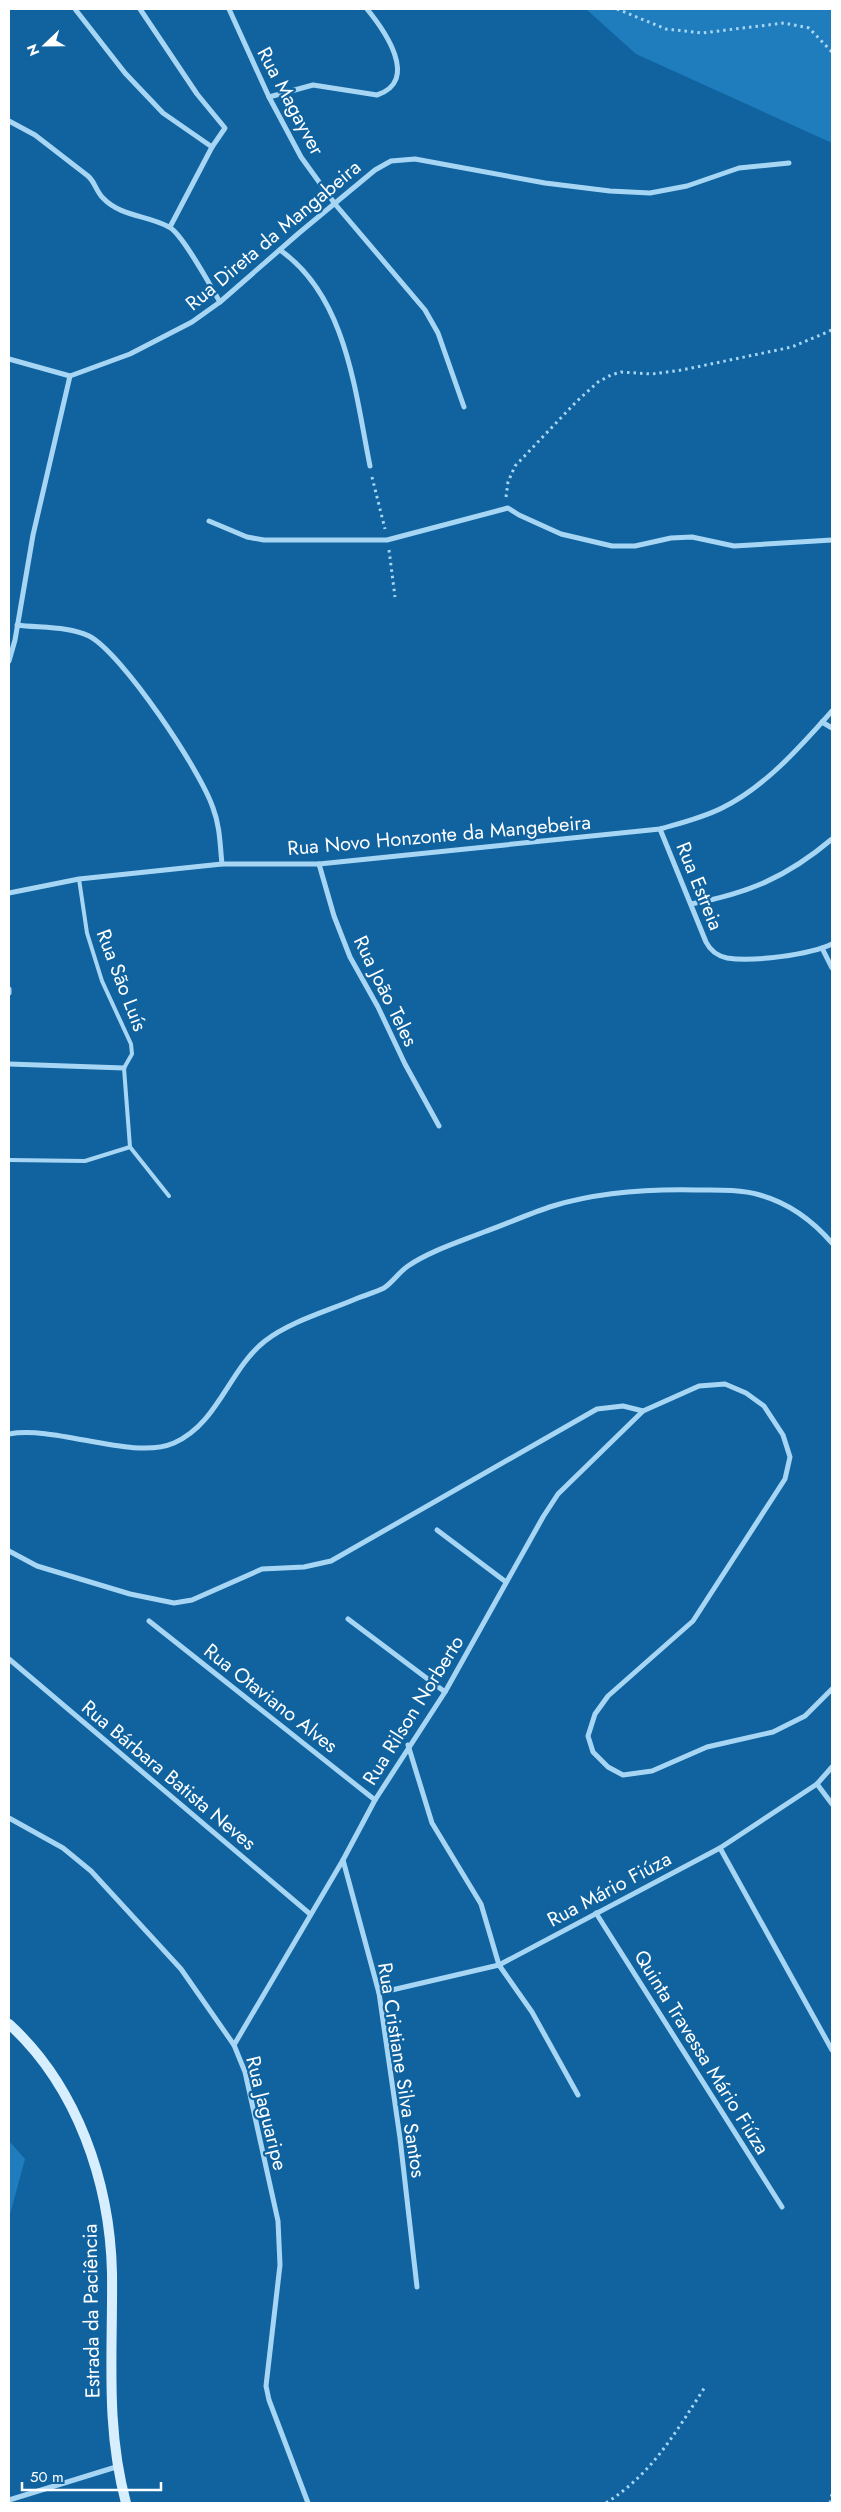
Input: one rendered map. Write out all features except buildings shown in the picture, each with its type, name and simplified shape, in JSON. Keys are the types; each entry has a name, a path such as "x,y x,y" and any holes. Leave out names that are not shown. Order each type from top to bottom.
{"main road":[{"name":"Estrada da Paciência","path":"9,2024 49,2066 70,2101 89,2150 106,2208 112,2271 110,2404 116,2467 126,2503"}],"street":[{"path":"75,9 125,73 163,113 212,147"},
{"path":"140,9 197,94 225,128 212,147 170,227"},
{"name":"Rua Magayver","path":"229,9 269,97 301,157 335,204 426,310 438,334 464,407"},
{"path":"269,97 313,85 377,95 386,92 392,87 397,76 397,58 367,9"},
{"path":"9,121 35,135 88,176 102,197 113,206 138,218 170,227 181,240 220,302"},
{"name":"Rua Direta da Mangabeira","path":"70,376 99,367 162,339 192,322 220,302 375,170 391,161 415,159 544,184 650,193 687,186 738,168 789,163"},
{"path":"280,250 296,261 307,274 330,311 344,347 370,466"},
{"path":"9,359 70,376 33,535 10,657"},
{"path":"209,521 247,537 264,540 387,540 508,508 561,534 612,546 635,546 671,538 692,537 734,546 832,540"},
{"path":"17,625 88,635 108,651 144,694 202,782 214,808 220,835 222,864"},
{"name":"Rua Novo Honzonte da Mangebeira","path":"9,893 79,879 222,864 319,864 660,829 690,821 739,799 758,786 832,711"},
{"path":"822,722 832,728"},
{"name":"Rua Estreia","path":"660,829 710,948 727,958 795,955 832,944"},
{"path":"692,904 732,896 752,889 790,870 832,839"},
{"name":"Rua João Teles","path":"319,864 334,916 350,958 378,1007 405,1064 439,1126"},
{"path":"822,948 832,968"},
{"path":"9,1064 124,1068"},
{"path":"9,1434 50,1434 126,1446 158,1447 172,1444 188,1435 204,1421 248,1357 266,1340 278,1333 383,1288 408,1266 449,1246 554,1206 593,1196 657,1189 718,1190 758,1194 778,1201 799,1212 816,1225 832,1243"},
{"path":"9,1551 37,1566 130,1594 174,1603 192,1600 262,1569 304,1567 331,1561 598,1409 623,1406 643,1410 698,1386 726,1384 746,1393 764,1406 783,1435 790,1457 785,1479 694,1621 608,1696 595,1714 588,1736 593,1752 603,1764 623,1775 652,1771 707,1747 773,1732 805,1716 832,1690"},
{"name":"Rua Rilson Norberto","path":"234,2045 343,1860 375,1800 408,1745 444,1692 529,1539 558,1494 643,1410"},
{"path":"436,1530 506,1582"},
{"path":"348,1619 444,1692"},
{"name":"Rua Otaviano Alves","path":"149,1621 375,1800"},
{"name":"Rua Bárbara Batista Neves","path":"9,1659 310,1914"},
{"path":"408,1745 432,1823 481,1904 499,1965 532,2012 578,2095"},
{"name":"Rua Mário Fiúza","path":"379,1993 499,1965 720,1848 817,1784 832,1767"},
{"path":"817,1784 832,1804"},
{"name":"Rua Jaguaripe","path":"9,1818 63,1848 91,1871 181,1969 234,2045 245,2072 278,2220 280,2265 266,2386 268,2400 308,2503"},
{"path":"720,1848 832,2050"},
{"name":"Rua Cristiane Silva Santos","path":"343,1860 379,1993 400,2138 417,2287"},
{"name":"Quinta Travessa Mário Fiúza","path":"596,1913 782,2207"},
{"path":"9,2500 116,2467"}],"lane":[{"name":"Rua São Luís","path":"79,879 86,933 102,981 131,1044 132,1054 124,1068 130,1147"},
{"path":"9,1160 84,1160 130,1147 169,1196"}],"path":[{"path":"617,9 666,28 702,33 784,23 809,28 832,52"},
{"path":"508,508 506,495 508,482 515,466 598,382 621,372 652,374 682,370 792,347 832,330"},
{"path":"606,2503 621,2494 660,2457 705,2387"},
{"path":"830,2503 832,2494"}],"shaded area":[{"path":"586,9 832,9 832,143 636,54"},
{"path":"9,2141 25,2159 9,2218"}]}
